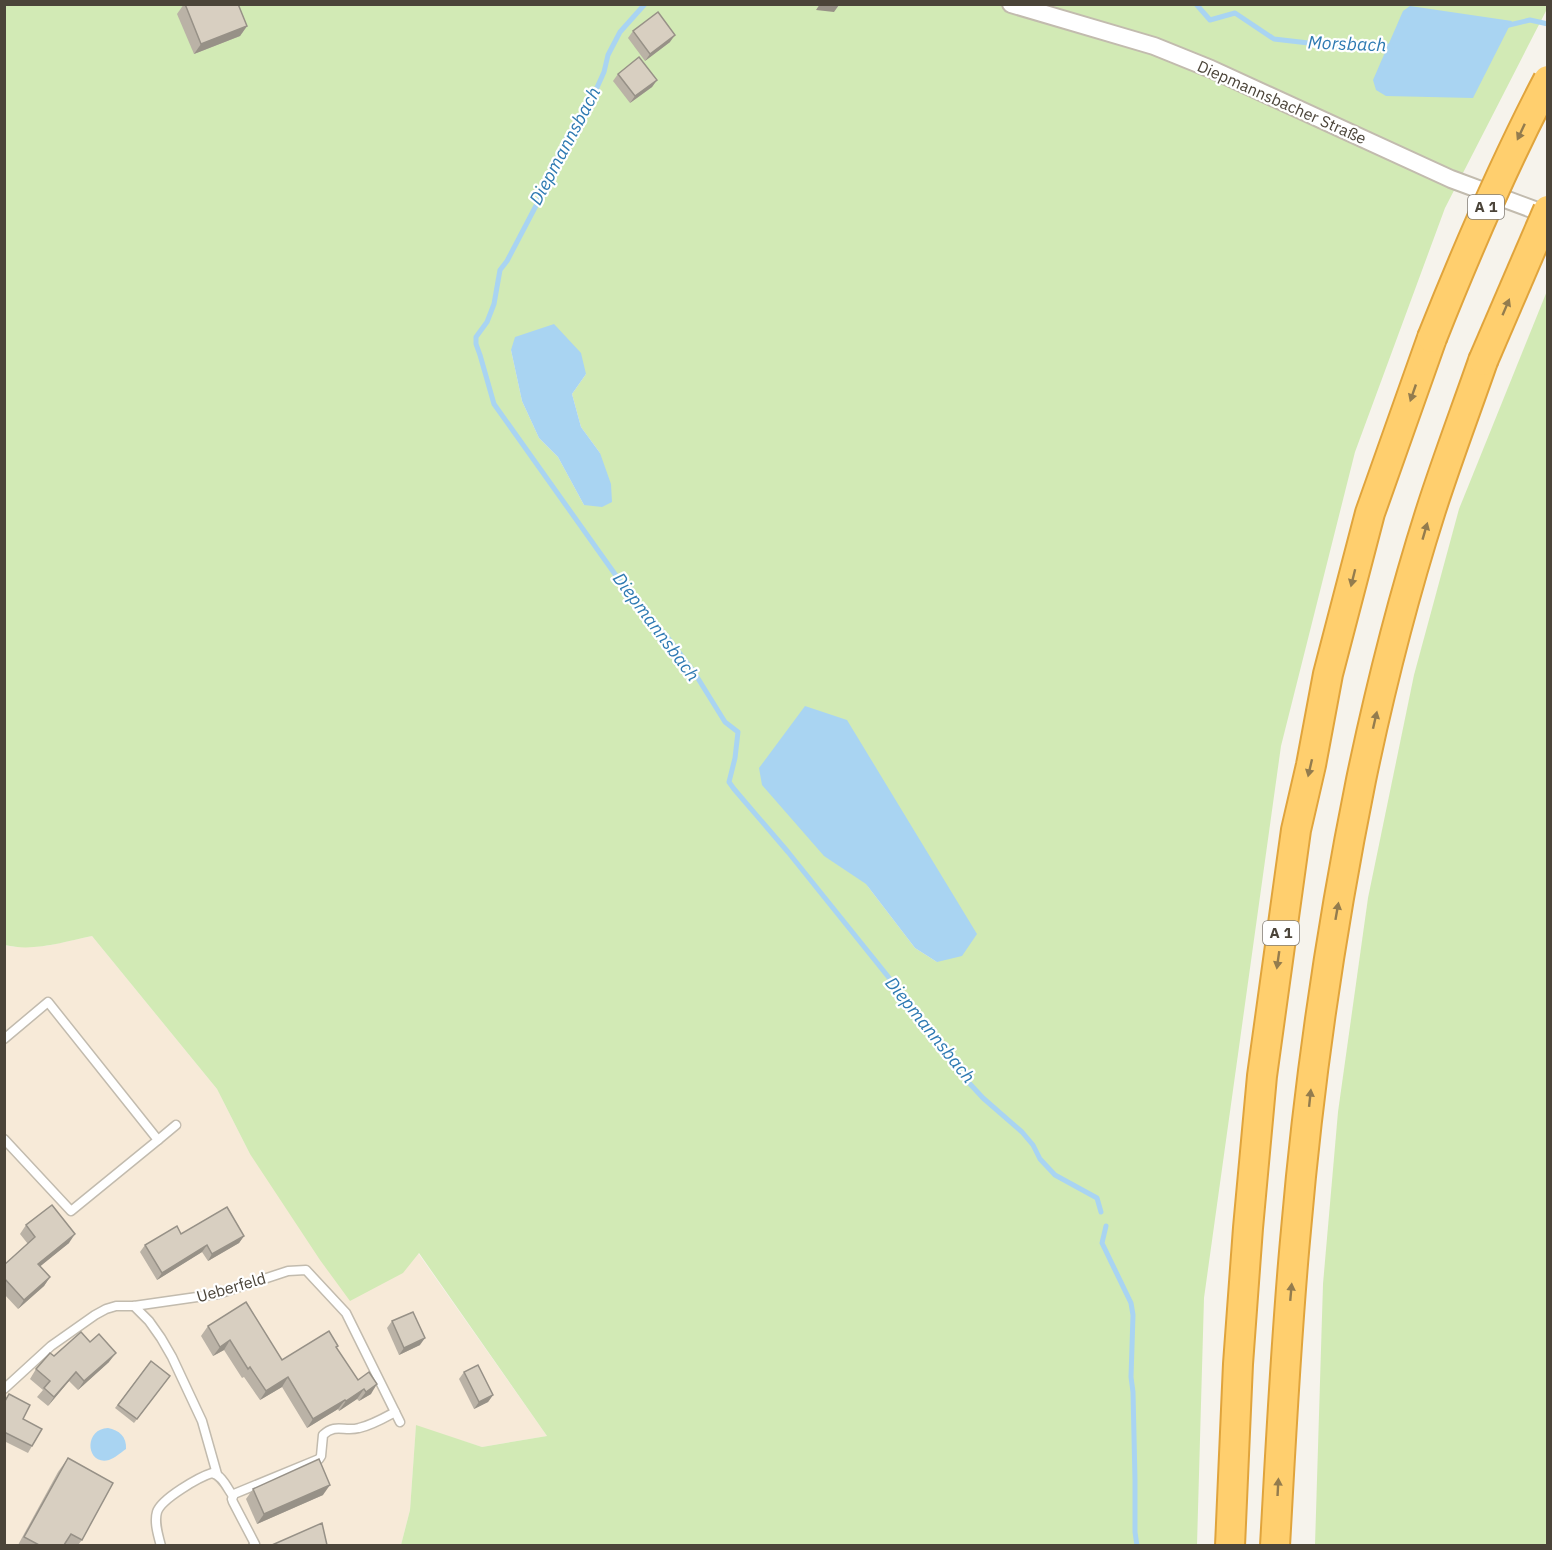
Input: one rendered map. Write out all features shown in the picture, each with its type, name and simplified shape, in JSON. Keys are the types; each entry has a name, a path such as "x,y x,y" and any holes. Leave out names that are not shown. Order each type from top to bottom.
{"highway":[{"name":"A 1","path":"1230,1545 1238,1364 1262,1076 1296,830 1328,674 1370,513 1432,338 1474,232 1548,80"},
{"path":"1275,1545 1296,1228 1317,1041 1337,909 1362,778 1401,613 1431,510 1483,361 1548,210"}],"street":[{"name":"Diepmannsbacher Straße","path":"1011,4 1154,46 1211,69 1451,179 1548,215"}],"lane":[{"path":"4,1039 48,1002 158,1140"},
{"path":"4,1139 71,1211 177,1125"},
{"name":"Ueberfeld","path":"4,1389 51,1346 95,1315 116,1306 134,1306 218,1294 288,1271 306,1270 346,1313 400,1422"},
{"path":"134,1306 149,1321 172,1357 202,1421 217,1474 233,1496 233,1502 255,1544 253,1545"},
{"path":"233,1496 319,1459 323,1435 329,1430 360,1428 395,1412"},
{"path":"161,1545 156,1516 163,1502 207,1474 217,1474"}],"shaded area":[{"path":"92,936 217,1089 250,1154 418,1253 547,1436 482,1447 416,1426 410,1510 401,1545 5,1546 5,945 46,946"}],"green space":[{"path":"4,5 1547,5 1445,208 1355,452 1281,746 1204,1298 1197,1545 401,1545 410,1510 416,1425 482,1447 547,1436 419,1253 403,1273 350,1301 250,1154 217,1089 92,936 37,947 5,945","holes":["511,350 586,374 572,394 581,427 600,453 584,505 558,457 539,438 522,401","866,884 937,962 915,948"]},
{"path":"1547,291 1547,1545 1315,1545 1323,1284 1338,1112 1368,898 1414,675 1459,509"}],"water":[{"path":"1410,6 1512,21 1473,98 1386,96 1376,90 1373,80 1403,11"},
{"path":"554,324 581,353 586,374 572,394 581,427 600,453 611,484 612,502 602,507 584,505 558,457 539,438 522,401 511,350 515,337"},
{"path":"805,706 847,720 977,934 962,956 937,962 915,948 866,884 824,856 762,785 759,768"},
{"path":"108,1428 122,1435 126,1449 109,1460 101,1460 92,1453 91,1440 94,1434"}],"building":[{"path":"185,4 238,4 247,26 201,44"},
{"path":"658,12 675,35 650,54 633,31"},
{"path":"639,57 657,80 635,96 618,74"},
{"path":"52,1205 75,1234 38,1264 50,1277 24,1300 4,1278 4,1265 35,1237 26,1225"},
{"path":"227,1207 244,1236 212,1254 207,1245 162,1273 145,1245 177,1226 181,1234"},
{"path":"246,1302 282,1360 329,1331 338,1346 336,1347 358,1380 369,1372 377,1384 366,1392 364,1389 313,1419 288,1377 266,1391 250,1367 248,1369 230,1340 220,1347 208,1326"},
{"path":"413,1312 425,1338 404,1348 392,1321"},
{"path":"81,1332 90,1342 99,1334 116,1353 84,1381 76,1372 54,1397 44,1388 50,1381 36,1369 50,1353 54,1356"},
{"path":"151,1361 170,1376 137,1419 118,1405"},
{"path":"478,1365 493,1395 479,1402 464,1372"},
{"path":"9,1394 30,1405 23,1419 42,1429 32,1446 4,1432 4,1403"},
{"path":"68,1458 113,1483 82,1540 71,1534 64,1545 39,1545 24,1537"},
{"path":"319,1459 330,1485 264,1514 253,1489"},
{"path":"322,1523 327,1545 272,1545"}],"waterway":[{"name":"Diepmannsbach","path":"645,4 620,32 608,55 604,72 595,92 565,141 539,200 500,270 494,304 487,322 476,337 476,344 494,404 622,584 694,672 725,722 738,732 729,782 734,789 788,852 931,1030 958,1071 983,1098 1022,1132 1033,1145 1040,1159 1055,1175 1097,1198 1101,1212"},
{"name":"Morsbach","path":"1196,4 1210,20 1235,13 1274,39 1343,47 1393,46"},
{"name":"Morsbach","path":"1505,26 1530,20 1548,24"},
{"name":"Diepmannsbach","path":"1106,1226 1102,1243 1131,1303 1133,1315 1131,1377 1137,1546"}]}
